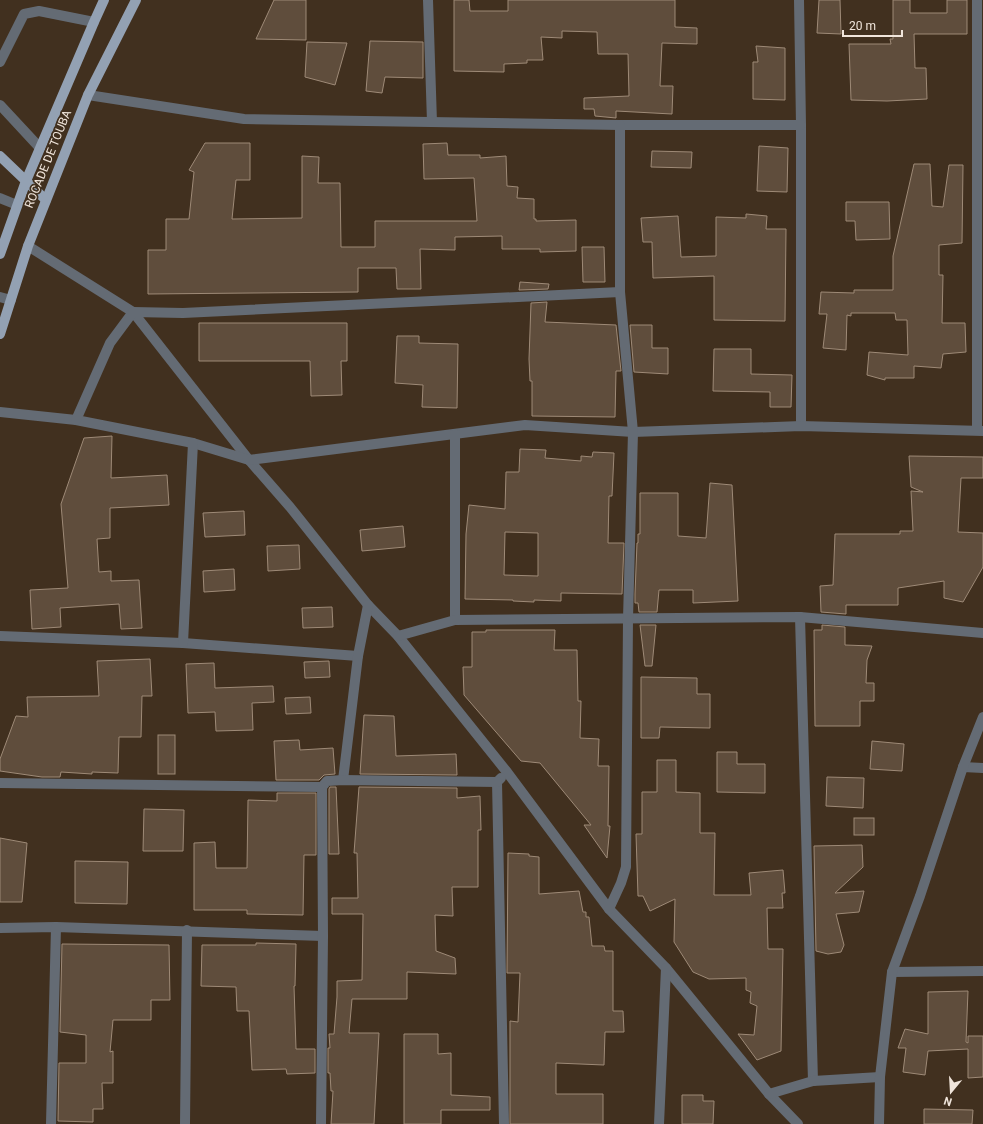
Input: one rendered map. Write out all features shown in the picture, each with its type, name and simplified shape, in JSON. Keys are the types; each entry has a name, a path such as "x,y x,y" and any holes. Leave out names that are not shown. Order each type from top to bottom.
{"main road":[{"name":"ROCADE DE TOUBA","path":"0,254 26,181 104,0"},
{"name":"ROCADE DE TOUBA","path":"0,334 28,246 88,95 136,0"},
{"path":"0,156 46,200"}],"street":[{"path":"428,0 432,122"},
{"path":"799,0 801,125 800,426"},
{"path":"0,412 76,420 193,443 250,460 525,426 633,432 800,426 980,430 977,0"},
{"path":"0,62 24,14 39,11 94,22"},
{"path":"88,95 244,119 620,125 801,125"},
{"path":"0,104 40,148"},
{"path":"609,910 621,883 626,867 628,619 633,432 620,292 620,125"},
{"path":"0,198 17,205"},
{"path":"28,246 133,312 250,460 368,604 398,636 507,772 609,910 666,968 769,1094 798,1124"},
{"path":"133,312 183,313 620,292"},
{"path":"0,296 11,300"},
{"path":"76,420 110,343 133,312"},
{"path":"455,434 455,620"},
{"path":"183,643 193,443"},
{"path":"343,780 358,656 368,604"},
{"path":"800,617 813,1080"},
{"path":"398,636 455,620 800,617 983,633"},
{"path":"0,636 183,643 358,656"},
{"path":"879,1124 880,1077 892,972 920,896 963,767 983,717"},
{"path":"963,767 983,768"},
{"path":"322,1124 322,787 327,781 343,780 497,782 507,772"},
{"path":"497,782 504,1124"},
{"path":"0,783 322,787"},
{"path":"0,928 56,927 186,930 323,936"},
{"path":"51,1124 56,927"},
{"path":"185,1124 186,930"},
{"path":"659,1124 666,968"},
{"path":"892,972 983,971"},
{"path":"769,1094 813,1080 880,1077"}],"building":[{"path":"274,0 306,0 306,40 256,39"},
{"path":"454,0 469,0 470,11 508,11 508,0 675,0 675,27 697,28 697,44 662,43 660,86 673,86 672,114 616,111 616,118 595,116 594,109 584,109 584,98 629,96 628,54 598,54 597,32 562,31 562,38 541,37 543,60 527,60 527,63 504,64 504,72 454,71"},
{"path":"819,0 840,0 841,34 817,33"},
{"path":"893,0 910,0 910,13 947,13 947,0 967,0 967,34 914,34 915,68 926,68 927,99 887,101 851,100 849,44 891,44 890,39 893,39"},
{"path":"370,41 423,42 423,78 385,77 382,93 366,91"},
{"path":"307,42 347,43 335,85 305,77"},
{"path":"756,46 785,48 785,100 753,99 753,62 758,62"},
{"path":"205,143 250,143 250,180 236,180 232,219 302,218 302,156 319,157 318,183 340,183 341,247 375,247 375,221 477,221 474,178 424,179 423,144 447,143 448,155 480,155 480,158 506,156 507,186 518,187 517,198 534,199 534,219 536,219 536,221 576,220 576,251 540,252 540,249 502,249 502,236 455,237 455,250 420,249 421,289 397,289 396,268 358,268 358,292 148,294 148,250 166,250 166,219 189,219 194,172 189,170"},
{"path":"759,146 788,148 787,192 757,191"},
{"path":"652,151 692,152 691,168 651,167"},
{"path":"914,164 930,164 932,206 943,207 949,165 963,165 962,243 939,245 939,275 943,275 942,323 965,323 966,352 943,354 941,368 914,366 914,378 885,378 885,380 867,375 869,352 908,355 907,320 896,320 895,313 851,313 851,316 847,315 846,350 823,348 827,314 819,314 821,292 854,293 854,290 893,290 893,256"},
{"path":"846,202 889,202 890,239 856,240 855,221 846,221"},
{"path":"746,214 767,216 766,229 786,229 785,321 714,320 714,276 653,278 652,242 643,242 641,218 678,216 681,257 716,256 716,217 746,218"},
{"path":"582,247 604,247 605,282 583,282"},
{"path":"520,282 549,284 548,289 519,290"},
{"path":"547,302 545,322 616,325 621,371 616,371 615,417 532,416 532,381 530,381 529,359 531,303"},
{"path":"199,323 347,323 347,361 341,361 342,395 311,396 310,361 199,361"},
{"path":"630,325 652,325 652,348 668,348 668,374 634,372"},
{"path":"397,336 419,336 419,343 458,344 457,408 422,407 423,385 395,383"},
{"path":"714,349 751,349 751,374 792,375 791,407 770,407 770,392 713,391"},
{"path":"112,436 111,478 167,475 169,505 110,508 110,538 97,539 99,572 111,571 111,581 139,580 142,628 121,629 119,604 60,608 61,627 32,629 30,590 68,588 61,504 84,438"},
{"path":"520,449 546,450 545,458 581,461 581,456 592,457 593,452 614,453 612,496 609,496 608,543 624,543 622,594 561,593 561,601 534,600 534,602 465,599 466,534 469,505 505,509 506,472 519,472","holes":["505,532 538,533 538,576 504,575"]},
{"path":"909,456 983,457 983,478 961,478 958,532 983,533 983,567 963,602 944,598 944,581 898,588 898,605 846,605 846,614 821,612 820,586 833,585 835,534 900,534 900,531 913,531 911,491 923,492 911,487"},
{"path":"710,483 732,485 738,601 693,603 693,590 659,590 657,612 639,612 638,603 635,603 635,594 637,543 638,534 640,534 640,493 678,493 678,536 706,538"},
{"path":"244,511 245,535 205,537 203,513"},
{"path":"403,526 405,547 362,551 360,530"},
{"path":"299,545 300,569 268,571 267,546"},
{"path":"234,569 235,590 204,592 203,571"},
{"path":"332,607 333,627 303,628 302,608"},
{"path":"640,625 656,625 652,666 645,666"},
{"path":"822,625 845,627 845,645 872,646 867,660 866,683 874,683 874,701 860,701 860,726 815,726 814,630 822,630"},
{"path":"486,630 555,630 554,650 577,650 578,701 581,701 580,738 599,739 598,766 609,766 608,826 610,826 607,858 584,825 591,825 540,763 521,761 464,695 463,667 472,667 472,632 486,632"},
{"path":"150,659 152,696 142,696 141,737 119,737 118,773 92,772 92,774 61,772 60,777 42,777 0,771 0,759 16,716 28,717 27,697 99,696 97,661"},
{"path":"329,661 330,677 305,678 304,662"},
{"path":"214,663 215,688 273,686 274,702 252,703 253,730 216,731 215,712 188,713 186,664"},
{"path":"641,677 697,678 697,694 710,694 710,728 660,727 659,738 641,738"},
{"path":"310,697 311,713 286,714 285,698"},
{"path":"364,715 394,716 396,756 456,754 457,775 360,774"},
{"path":"158,735 175,735 175,774 158,774"},
{"path":"299,740 300,750 333,748 335,774 324,775 319,780 276,780 274,741"},
{"path":"872,741 904,744 902,771 870,769"},
{"path":"717,752 737,752 737,764 765,764 765,793 717,792"},
{"path":"657,760 676,760 676,792 700,793 700,833 715,833 714,895 751,895 749,873 783,870 785,893 782,893 783,908 767,908 768,949 783,949 781,1051 757,1060 738,1034 754,1035 757,1006 750,1003 751,992 746,990 746,978 709,979 693,972 674,942 675,899 650,911 643,896 638,896 636,834 642,834 642,792 657,792"},
{"path":"827,777 864,778 863,808 826,806"},
{"path":"330,787 336,787 339,854 329,854"},
{"path":"359,787 457,788 457,798 480,796 481,830 478,830 478,887 452,887 453,916 435,915 436,951 455,958 456,974 407,972 407,999 352,999 349,1033 379,1033 374,1124 331,1124 333,1091 331,1091 330,1073 328,1073 328,1048 330,1048 329,1034 334,1034 337,981 362,980 363,914 332,914 332,898 358,898 357,853 354,853"},
{"path":"277,793 316,793 316,855 304,855 303,915 247,914 247,910 194,910 194,843 215,842 216,868 247,868 248,800 277,801"},
{"path":"144,809 184,810 183,851 143,851"},
{"path":"854,818 874,818 874,835 854,835"},
{"path":"0,838 27,843 22,902 0,902"},
{"path":"862,845 863,867 835,893 864,891 859,912 836,914 844,945 841,952 828,954 816,951 814,846"},
{"path":"508,853 529,854 529,856 539,857 539,894 579,891 583,912 586,912 586,917 589,917 592,946 604,946 605,951 613,951 613,1011 623,1011 624,1032 605,1032 604,1065 556,1063 556,1094 603,1094 603,1124 510,1124 510,1021 518,1022 520,973 507,973"},
{"path":"75,861 128,862 127,904 75,903"},
{"path":"256,943 296,944 294,986 296,1049 315,1049 315,1073 287,1074 286,1069 252,1070 249,1011 237,1011 236,987 201,986 202,945 256,945"},
{"path":"62,944 169,945 170,1000 151,1000 151,1020 113,1020 110,1052 113,1051 113,1083 102,1083 103,1109 93,1109 93,1122 58,1121 59,1063 86,1063 86,1035 60,1032"},
{"path":"968,991 966,1042 968,1043 968,1036 983,1036 983,1077 968,1078 968,1049 928,1051 925,1075 903,1072 906,1048 898,1048 905,1029 928,1034 928,992"},
{"path":"404,1034 438,1034 438,1054 451,1053 451,1095 490,1097 490,1110 441,1110 441,1124 404,1124"},
{"path":"682,1095 703,1095 703,1101 714,1101 713,1124 682,1124"},
{"path":"924,1109 973,1110 972,1124 924,1124"}]}
